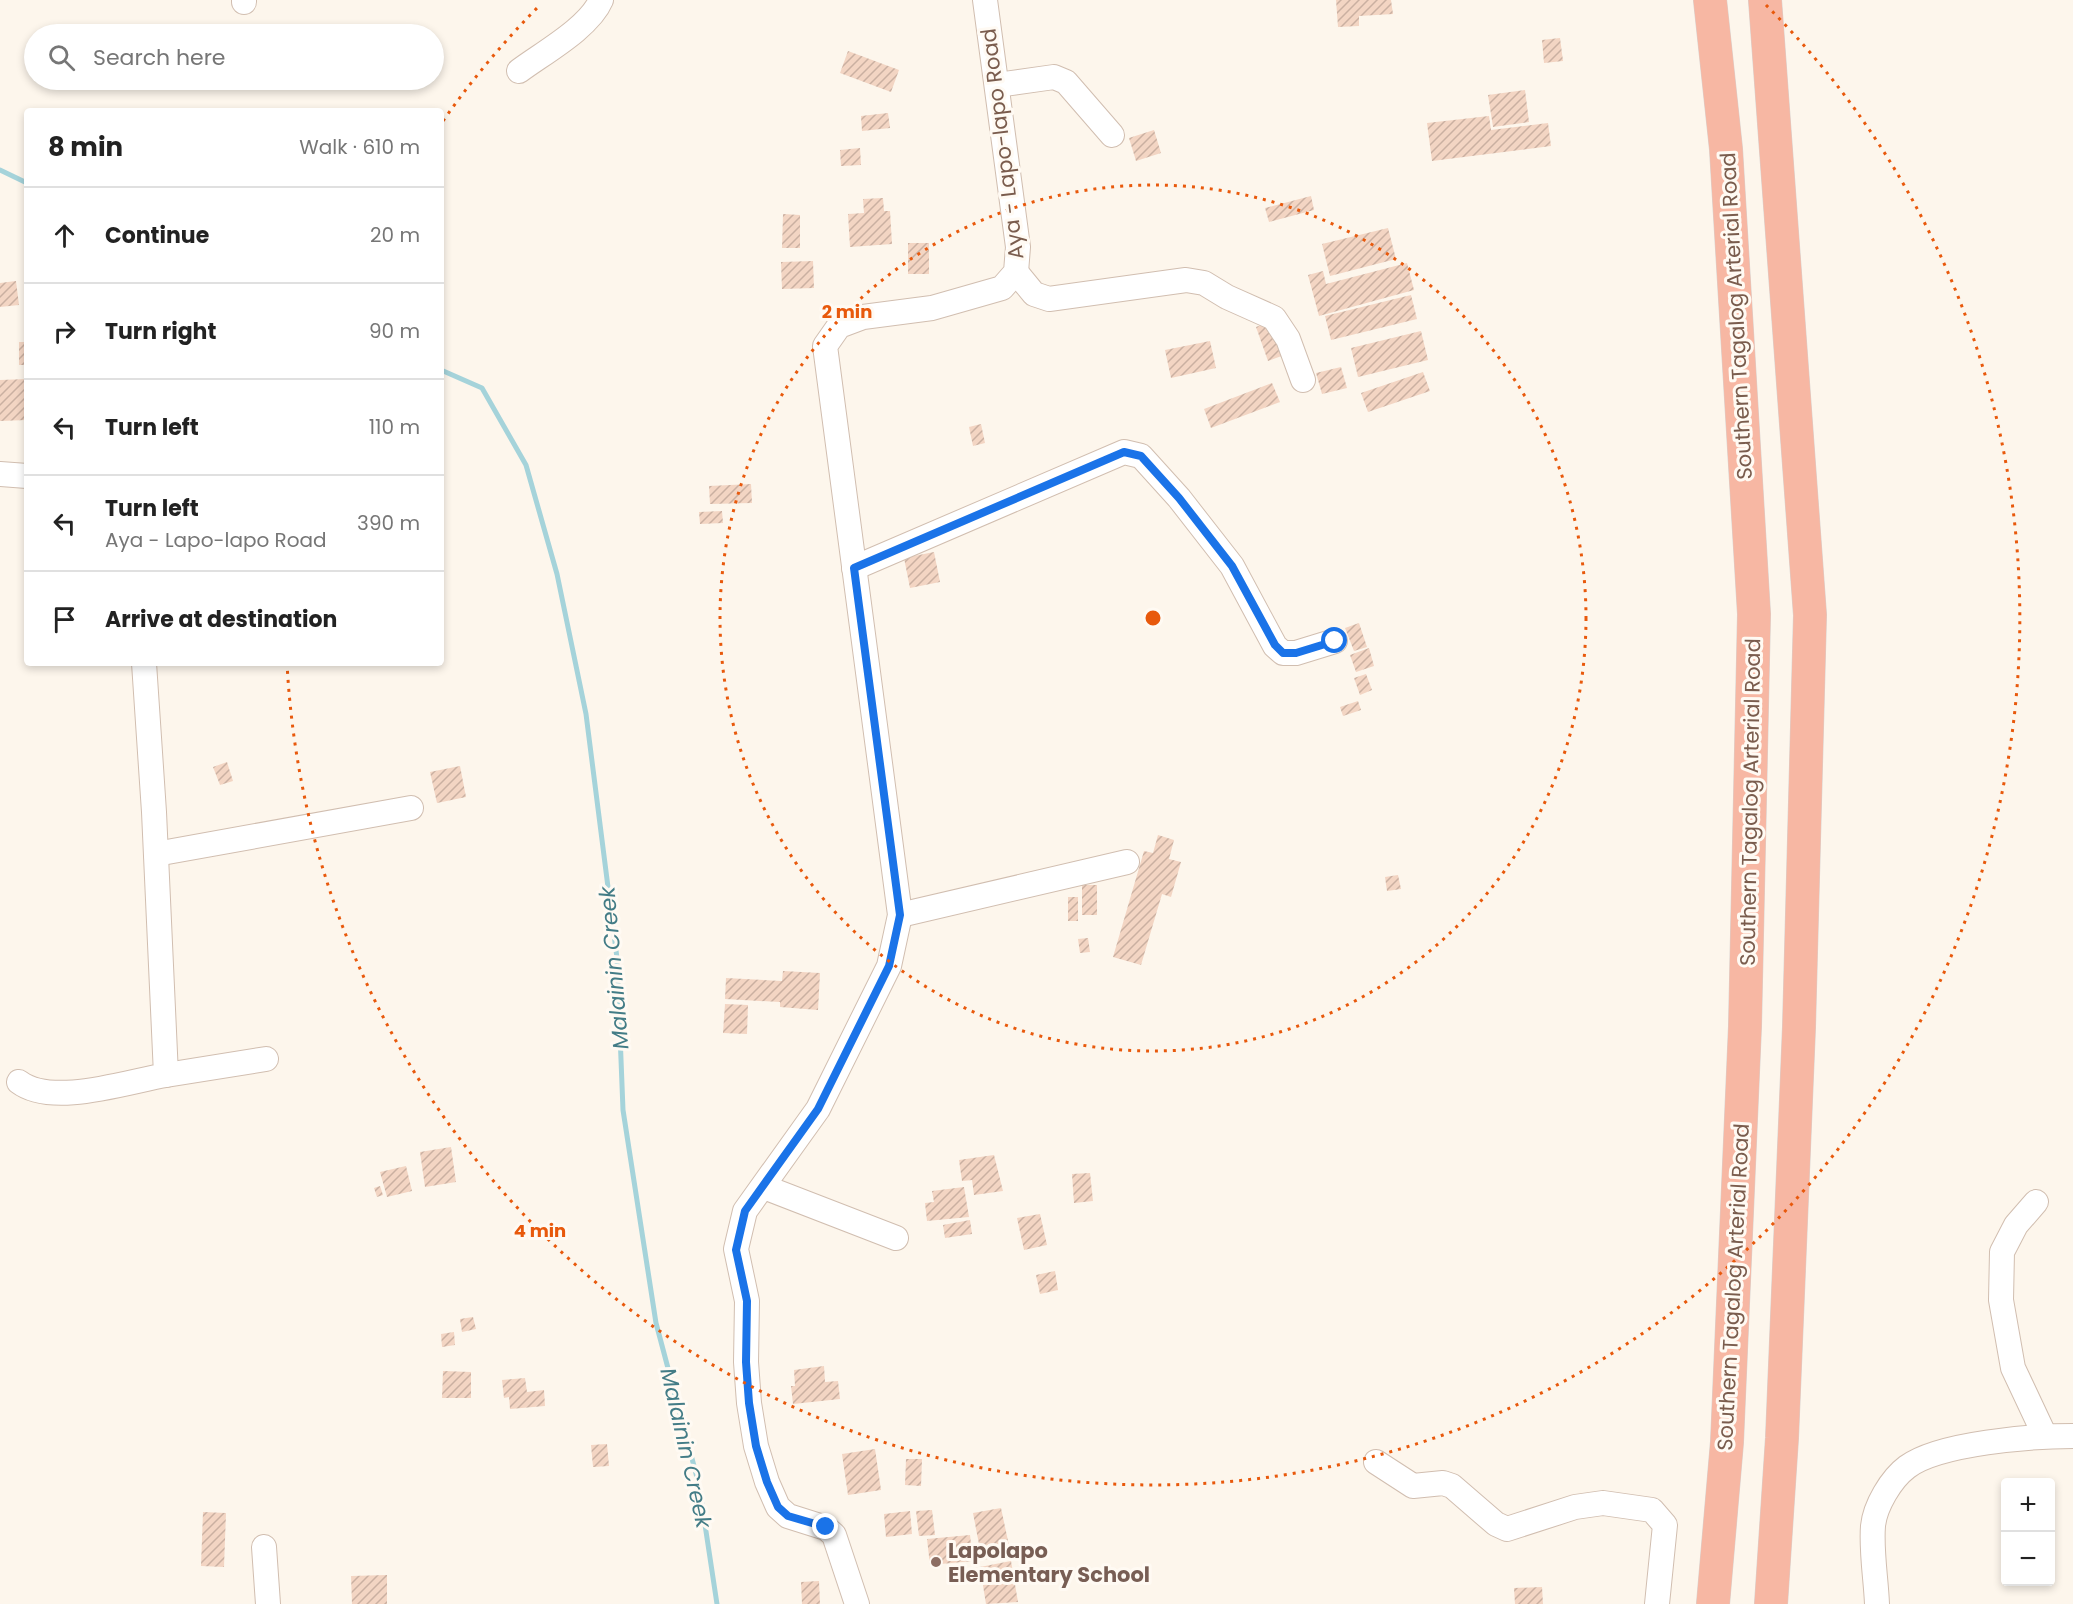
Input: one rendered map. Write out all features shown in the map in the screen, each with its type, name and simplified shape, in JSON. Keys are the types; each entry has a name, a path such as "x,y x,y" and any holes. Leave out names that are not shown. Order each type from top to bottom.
{"highway":[{"name":"Southern Tagalog Arterial Road","path":"1710,0 1726,149 1754,614 1745,1026 1727,1442 1713,1604"},
{"path":"1765,0 1810,615 1799,1039 1782,1438 1771,1604"}],"street":[{"path":"519,72 582,24 597,10 601,0"},
{"name":"Aya - Lapo-lapo Road","path":"857,1604 834,1535 826,1527 788,1516 778,1507 767,1482 756,1446 746,1362 747,1301 736,1250 745,1211 818,1109 889,966 900,915 825,346 839,326 863,317 932,308 1002,288 1016,272 1018,247 985,0"},
{"path":"997,85 1054,77 1066,82 1112,135"},
{"path":"1016,272 1034,294 1049,299 1186,280 1204,283 1227,297 1274,318 1288,339 1303,380"},
{"path":"854,568 1124,452 1134,453 1141,456 1179,498 1232,566 1275,645 1283,653 1296,653 1335,641"},
{"path":"0,474 24,476"},
{"path":"144,666 166,1075"},
{"path":"156,854 411,808"},
{"path":"900,915 1127,862"},
{"path":"19,1082 29,1090 63,1094 266,1059"},
{"path":"764,1187 896,1238"},
{"path":"2036,1202 2016,1225 2002,1252 2001,1300 2013,1368 2045,1436"},
{"path":"1877,1604 1873,1524 1886,1491 1907,1467 1939,1452 2045,1436 2073,1436"},
{"path":"1376,1462 1413,1486 1443,1483 1452,1486 1496,1524 1507,1529 1575,1507 1603,1503 1652,1510 1665,1525 1658,1604"},
{"path":"264,1547 268,1604"}],"building":[{"path":"1336,0 1391,0 1393,14 1359,16 1359,26 1338,27"},
{"path":"1560,38 1563,61 1544,63 1542,40"},
{"path":"848,51 899,70 891,92 840,73"},
{"path":"1525,90 1529,122 1493,127 1488,95"},
{"path":"888,113 890,128 862,131 861,116"},
{"path":"1489,116 1491,130 1548,123 1551,146 1432,161 1427,123"},
{"path":"1154,130 1161,153 1136,161 1129,138"},
{"path":"860,148 861,165 841,166 840,150"},
{"path":"1311,196 1314,210 1269,222 1265,208"},
{"path":"883,198 884,211 890,211 892,244 850,247 848,214 864,213 863,199"},
{"path":"783,214 800,215 800,248 782,248"},
{"path":"1388,228 1396,259 1330,276 1322,244"},
{"path":"908,243 929,243 929,274 908,274"},
{"path":"813,261 814,288 782,289 781,262"},
{"path":"1407,263 1414,290 1319,316 1308,275 1323,271 1326,284"},
{"path":"16,281 19,305 0,307 0,283"},
{"path":"1411,295 1417,319 1331,340 1325,316"},
{"path":"1274,320 1287,354 1268,361 1256,327"},
{"path":"1421,331 1428,360 1358,377 1351,348"},
{"path":"1210,341 1216,368 1171,378 1165,350"},
{"path":"19,342 24,342 24,365 19,365"},
{"path":"1341,367 1347,388 1322,394 1316,373"},
{"path":"1423,372 1430,391 1368,412 1361,393"},
{"path":"24,379 24,420 0,421 0,380"},
{"path":"1272,383 1280,402 1211,428 1204,409"},
{"path":"981,424 985,443 973,446 969,427"},
{"path":"751,484 752,503 710,504 709,486"},
{"path":"722,511 723,523 700,524 699,512"},
{"path":"934,552 940,582 910,588 904,558"},
{"path":"1359,623 1367,647 1354,651 1345,628"},
{"path":"1369,648 1374,666 1356,672 1350,655"},
{"path":"1366,674 1372,690 1360,695 1354,678"},
{"path":"1358,701 1361,710 1343,716 1340,707"},
{"path":"227,762 233,781 220,785 213,767"},
{"path":"460,766 466,797 437,803 430,772"},
{"path":"1158,835 1174,840 1169,859 1181,862 1171,897 1162,894 1141,965 1113,957 1144,851 1153,853"},
{"path":"1398,875 1401,889 1387,891 1385,877"},
{"path":"1082,885 1097,885 1097,915 1082,915"},
{"path":"1068,897 1078,897 1078,921 1068,921"},
{"path":"1088,938 1090,952 1080,953 1078,939"},
{"path":"783,971 820,973 818,1010 780,1007 780,1002 725,999 726,978 782,981"},
{"path":"725,1004 748,1005 747,1034 723,1033"},
{"path":"451,1147 456,1182 425,1187 420,1152"},
{"path":"994,1155 1003,1191 974,1195 972,1180 962,1181 959,1160"},
{"path":"406,1166 412,1191 387,1197 380,1172"},
{"path":"1090,1173 1093,1201 1074,1203 1072,1174"},
{"path":"380,1186 383,1195 377,1197 374,1188"},
{"path":"964,1187 969,1217 927,1221 925,1203 934,1202 932,1191"},
{"path":"1040,1214 1047,1245 1024,1250 1017,1218"},
{"path":"970,1220 972,1234 945,1238 943,1225"},
{"path":"1055,1271 1058,1290 1040,1294 1036,1275"},
{"path":"473,1317 476,1329 462,1332 460,1319"},
{"path":"454,1332 455,1345 442,1347 441,1334"},
{"path":"824,1366 825,1382 838,1381 840,1399 793,1404 791,1386 795,1386 794,1370"},
{"path":"443,1371 471,1372 471,1398 442,1398"},
{"path":"525,1378 527,1392 544,1390 545,1406 510,1409 509,1397 504,1398 502,1380"},
{"path":"607,1444 609,1466 593,1467 591,1445"},
{"path":"875,1449 881,1490 848,1495 842,1454"},
{"path":"906,1459 922,1459 921,1486 905,1485"},
{"path":"1001,1508 1011,1555 982,1560 973,1513"},
{"path":"932,1510 935,1535 919,1536 916,1511"},
{"path":"910,1511 912,1534 886,1537 884,1514"},
{"path":"203,1512 226,1513 224,1567 201,1566"},
{"path":"970,1535 973,1561 930,1565 927,1539"},
{"path":"1011,1561 1018,1602 986,1604 980,1567"},
{"path":"387,1575 387,1604 352,1604 351,1576"},
{"path":"819,1581 820,1604 802,1604 801,1582"},
{"path":"1542,1587 1543,1604 1515,1604 1514,1588"}],"waterway":[{"name":"Malainin Creek","path":"0,170 24,182"},
{"name":"Malainin Creek","path":"444,371 482,388 526,465 557,574 586,714 617,958 623,1110 656,1323 699,1485 717,1604"}],"place":[{"name":"Lapolapo Elementary School","path":"936,1562"}],"route":[{"path":"826,1527 805,1523 788,1516 778,1507 767,1482 756,1446 749,1403 746,1362 747,1301 736,1250 745,1211 776,1171 818,1109 889,966 900,915 854,568 1124,452 1134,453 1141,456 1179,498 1232,566 1275,645 1283,653 1296,653 1335,641"}]}
